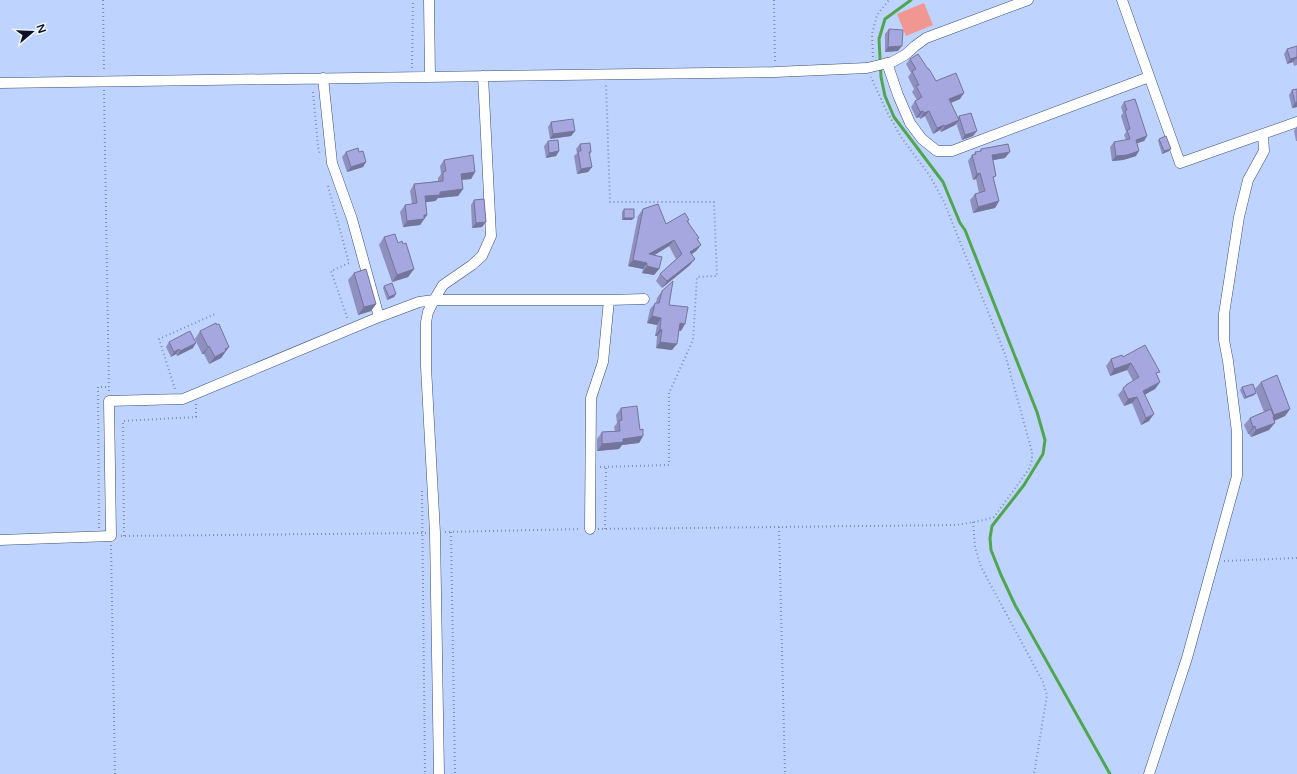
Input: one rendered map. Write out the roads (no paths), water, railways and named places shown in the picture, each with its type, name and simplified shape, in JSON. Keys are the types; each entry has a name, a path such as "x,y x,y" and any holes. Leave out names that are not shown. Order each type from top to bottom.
{"street":[{"path":"429,0 430,77"},
{"path":"0,83 775,72 870,67 892,62 905,55 926,38 1028,0"},
{"path":"1122,0 1180,163 1297,122"},
{"path":"888,63 898,95 910,122 922,139 936,151 952,151 1149,77"},
{"path":"439,774 435,533 426,367 426,322 428,312 443,286 482,256 491,236 483,76"},
{"path":"323,78 332,163 352,219 379,317"},
{"path":"1149,774 1187,658 1238,476 1237,432 1224,340 1224,314 1239,217 1248,180 1264,151 1263,134"},
{"path":"0,540 111,536 109,401 183,399 379,317 419,302 434,300 644,299"},
{"path":"590,529 591,398 602,362 609,300"}],"waterway":[{"path":"911,0 885,19 879,39 881,77 885,96 894,117 943,182 960,223 965,230 1037,412 1045,440 1043,454 1024,485 992,526 990,538 991,550 1015,605 1110,774"}]}
